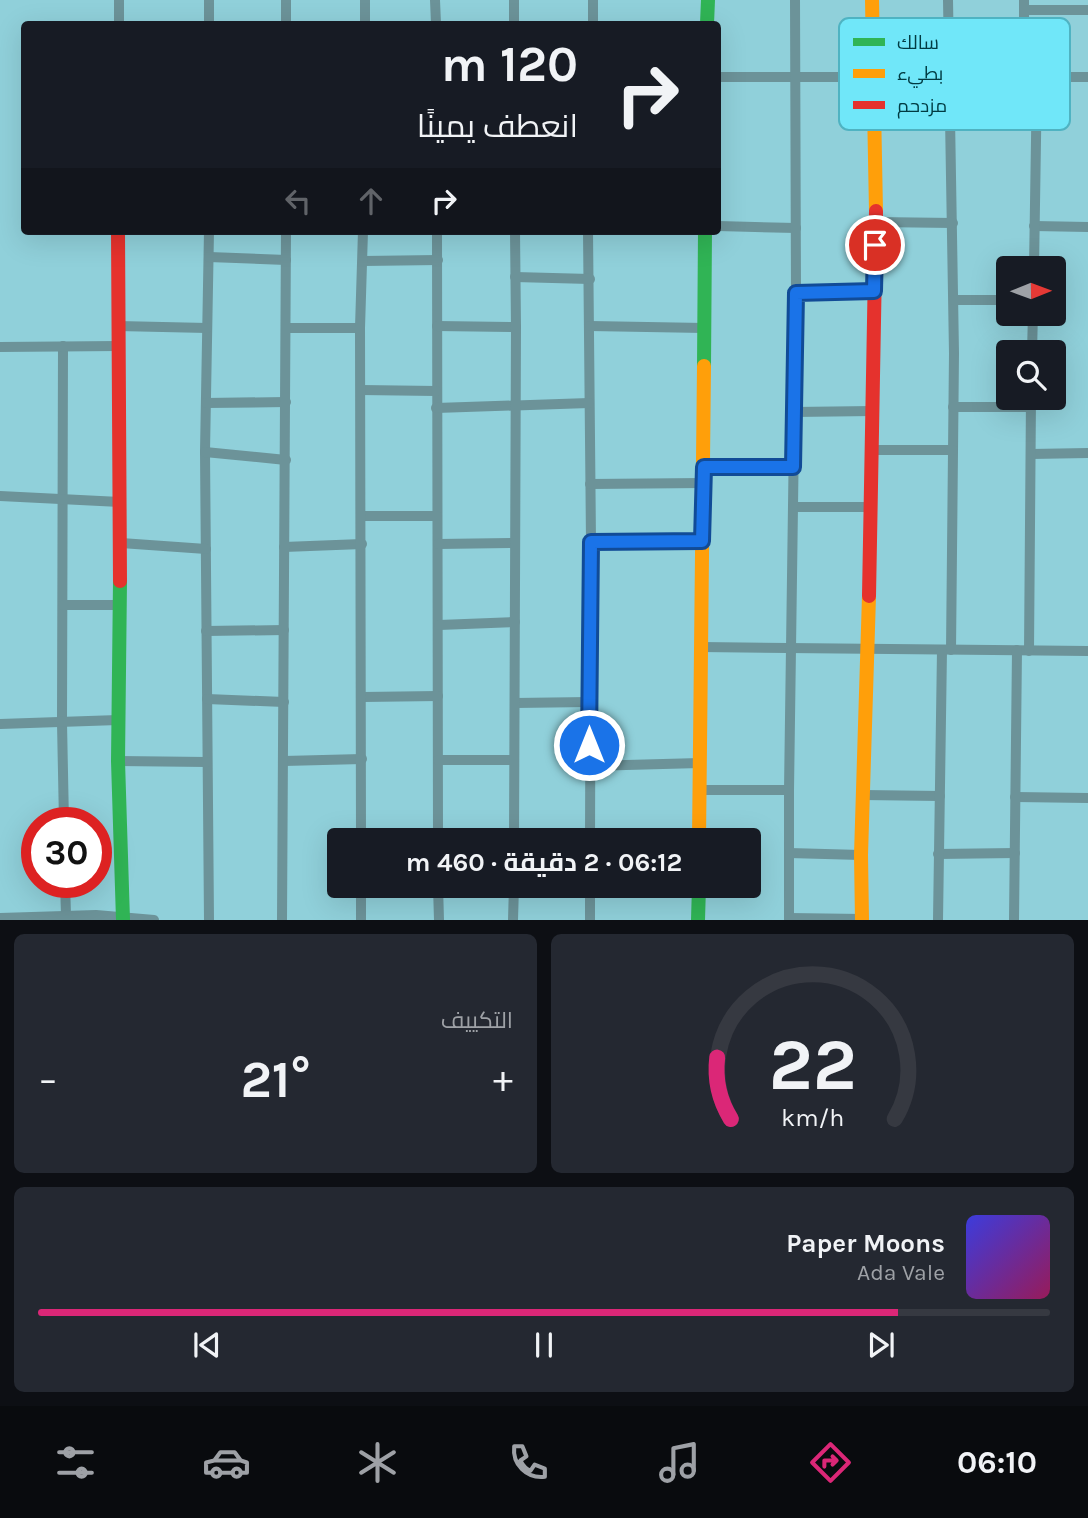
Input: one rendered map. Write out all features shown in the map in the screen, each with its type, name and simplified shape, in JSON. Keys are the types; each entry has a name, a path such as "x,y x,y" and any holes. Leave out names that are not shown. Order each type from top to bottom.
{"street":[{"path":"119,0 119,21"},
{"path":"209,0 209,21"},
{"path":"286,0 286,21"},
{"path":"365,0 365,21"},
{"path":"435,0 436,21"},
{"path":"514,0 514,21"},
{"path":"593,0 593,21"},
{"path":"707,21 708,0"},
{"path":"795,0 796,293 789,919 862,919 861,855 873,450 876,222 874,130"},
{"path":"872,0 872,18"},
{"path":"948,0 948,18"},
{"path":"1024,5 1088,10"},
{"path":"721,77 839,76"},
{"path":"1070,77 1088,77"},
{"path":"938,919 953,450 954,300 950,130"},
{"path":"1034,256 1036,130"},
{"path":"876,222 953,223"},
{"path":"721,226 796,228"},
{"path":"1034,226 1088,227"},
{"path":"118,235 121,543 118,761 123,918"},
{"path":"209,235 205,452 209,919"},
{"path":"282,919 286,235"},
{"path":"361,828 363,697 360,328 363,235"},
{"path":"437,235 438,828"},
{"path":"514,235 514,828"},
{"path":"589,235 590,828"},
{"path":"699,828 705,235"},
{"path":"209,257 286,260"},
{"path":"363,261 438,260"},
{"path":"515,277 590,279"},
{"path":"796,293 874,291"},
{"path":"954,300 996,300"},
{"path":"118,326 208,328"},
{"path":"437,326 516,327"},
{"path":"590,326 704,328"},
{"path":"287,328 360,328"},
{"path":"0,346 118,346"},
{"path":"64,346 64,807"},
{"path":"360,390 436,391"},
{"path":"206,403 286,402"},
{"path":"436,408 589,403"},
{"path":"953,407 996,404"},
{"path":"1029,651 1030,410"},
{"path":"794,412 873,411"},
{"path":"873,450 953,450"},
{"path":"205,452 286,460"},
{"path":"1031,454 1088,453"},
{"path":"704,467 793,467"},
{"path":"590,484 703,483"},
{"path":"0,496 120,502"},
{"path":"793,507 870,507"},
{"path":"361,516 437,516"},
{"path":"591,542 702,541"},
{"path":"121,543 206,549"},
{"path":"438,544 514,543"},
{"path":"284,547 362,544"},
{"path":"63,605 119,605"},
{"path":"439,625 515,622"},
{"path":"206,631 284,630"},
{"path":"701,647 1088,651"},
{"path":"1014,919 1017,650"},
{"path":"363,697 438,696"},
{"path":"207,699 284,702"},
{"path":"515,703 589,702"},
{"path":"0,724 118,720"},
{"path":"284,761 362,759"},
{"path":"438,760 514,760"},
{"path":"118,761 207,762"},
{"path":"589,766 700,763"},
{"path":"700,790 789,790"},
{"path":"863,795 940,796"},
{"path":"1015,797 1088,798"},
{"path":"789,853 861,855"},
{"path":"938,854 1015,853"},
{"path":"65,898 66,915"},
{"path":"361,898 361,919"},
{"path":"439,898 439,919"},
{"path":"513,898 513,919"},
{"path":"590,898 590,919"},
{"path":"698,919 699,898"},
{"path":"0,918 66,915 154,919"}],"traffic: fast":[{"path":"707,21 708,0"},
{"path":"704,366 705,235"},
{"path":"120,581 118,761 123,920"},
{"path":"698,920 699,898"}],"traffic: slow":[{"path":"872,0 872,18"},
{"path":"874,130 876,211"},
{"path":"699,828 704,366"},
{"path":"862,920 861,855 869,596"}],"traffic: jam":[{"path":"869,596 876,211"},
{"path":"118,235 120,581"}],"route":[{"path":"589,745 591,542 702,541 704,467 793,467 796,293 874,291 875,245"}]}
